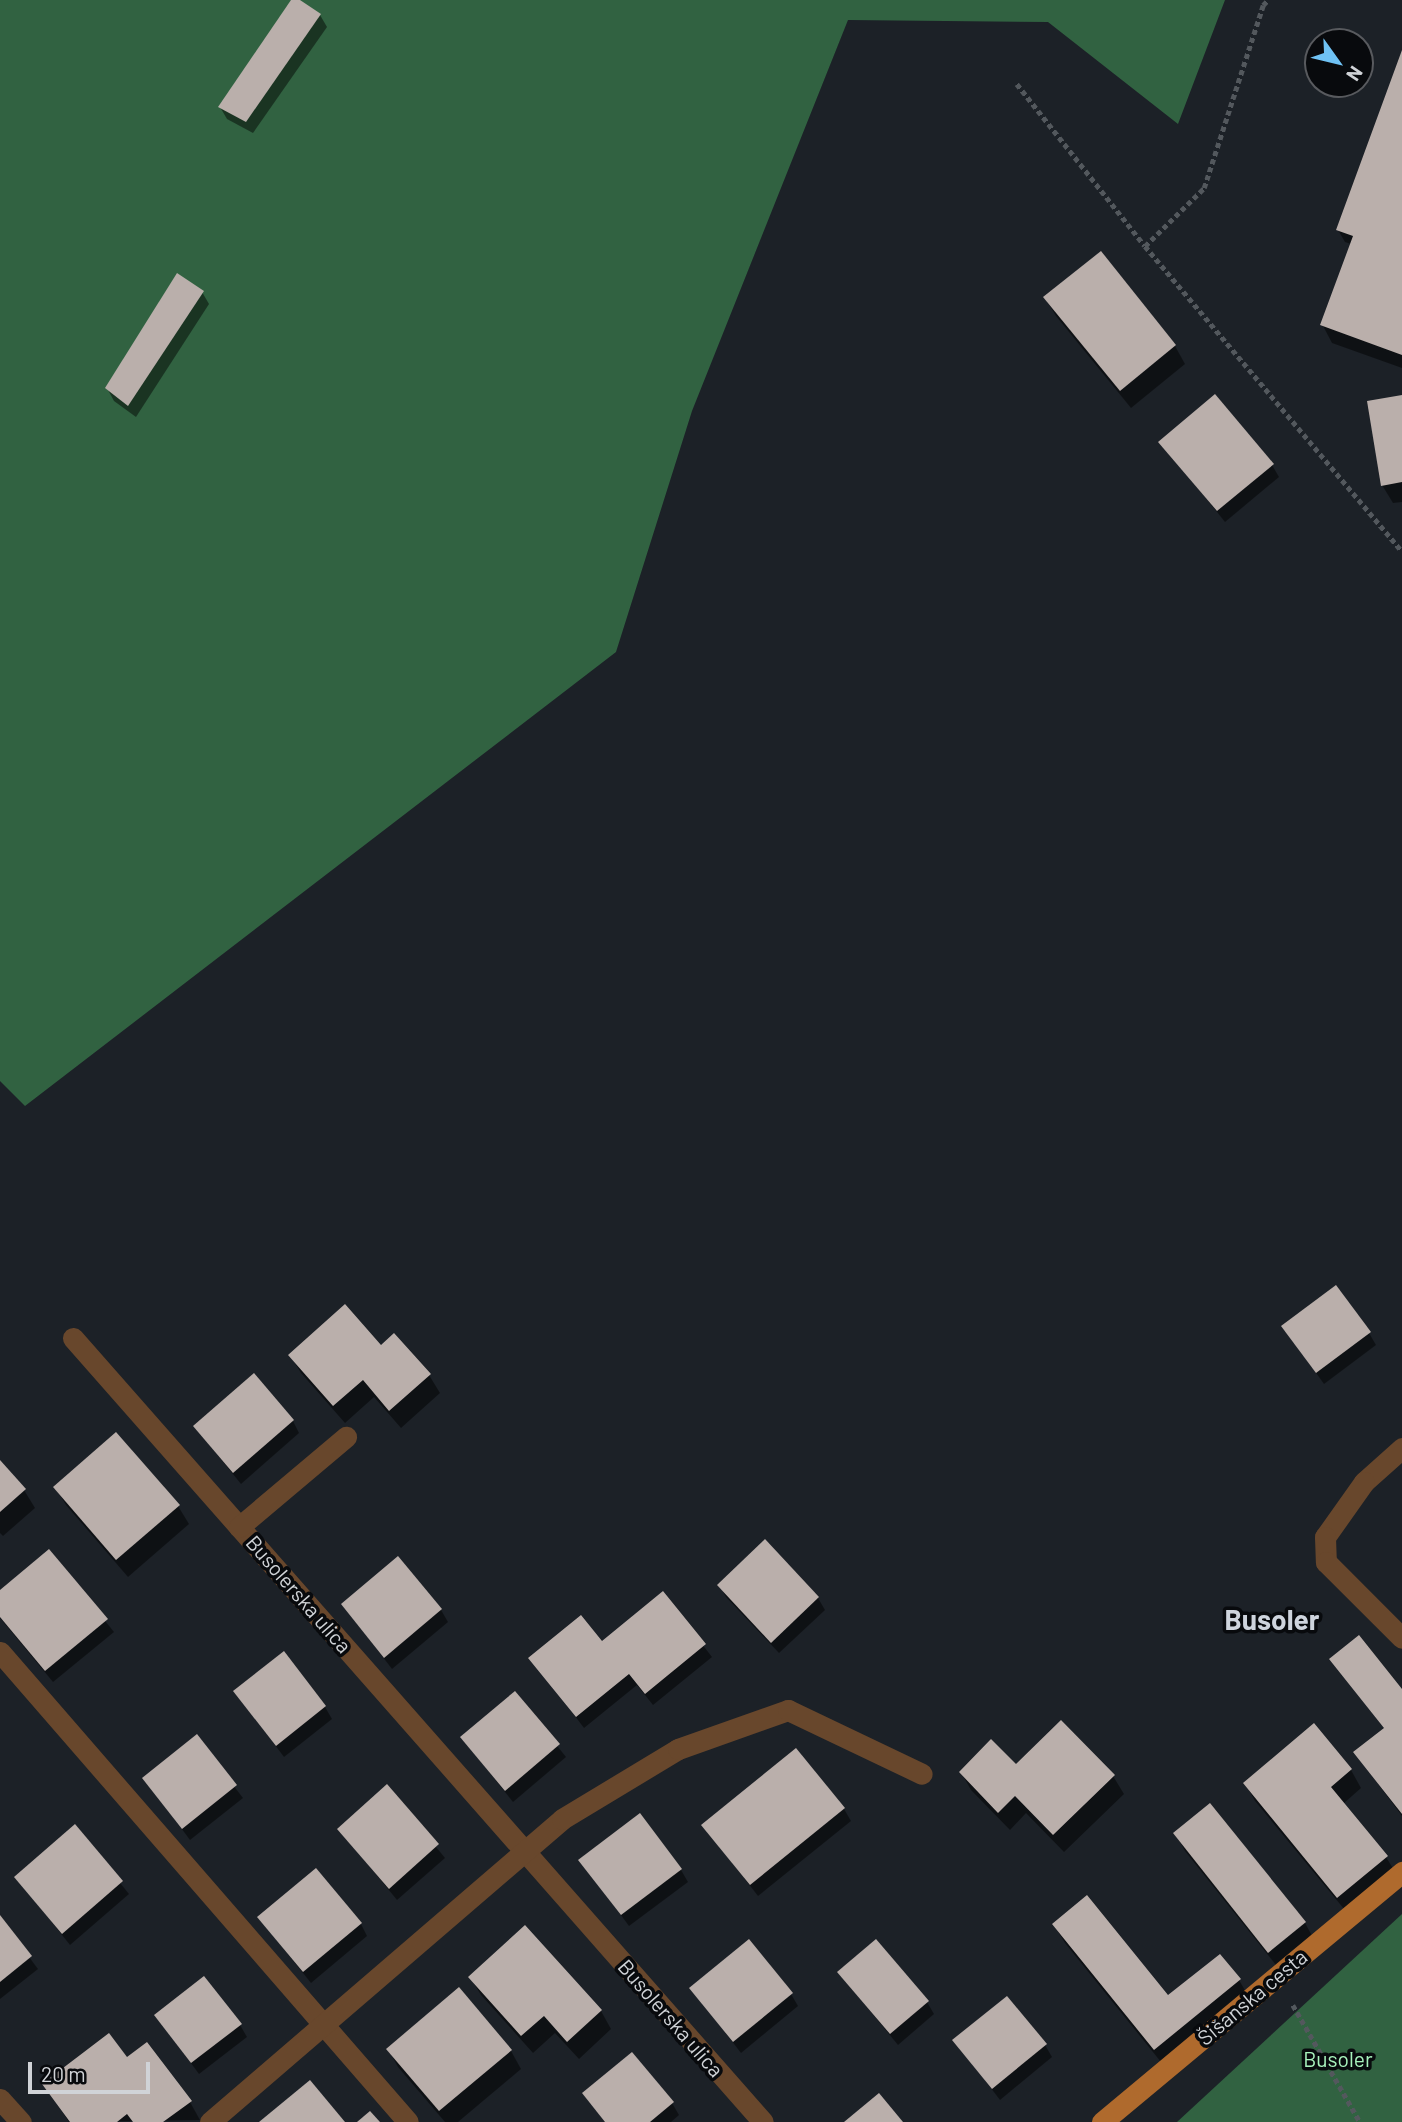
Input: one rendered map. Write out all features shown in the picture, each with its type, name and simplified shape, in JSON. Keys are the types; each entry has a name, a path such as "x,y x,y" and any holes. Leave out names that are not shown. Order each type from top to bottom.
{"main road":[{"name":"Šišanska cesta","path":"1102,2122 1402,1872"}],"street":[{"name":"Busolerska ulica","path":"73,1338 763,2122"},
{"path":"239,1527 346,1437"},
{"path":"1402,1448 1364,1482 1325,1537 1326,1562 1402,1638"},
{"path":"0,1652 321,2025 408,2122"},
{"path":"210,2122 562,1819 678,1749 788,1710 922,1774"},
{"path":"0,2099 21,2122"}],"path":[{"path":"1145,246 1205,188 1263,5 1268,0"},
{"path":"1017,84 1145,246 1402,551"},
{"path":"1277,1977 1360,2122"}],"green space":[{"path":"0,0 1225,0 1178,124 1048,22 848,20 692,411 616,652 25,1106 0,1081"},
{"name":"Busoler","path":"1402,1914 1402,2122 1177,2122"}],"building":[{"path":"291,0 300,0 321,14 246,122 218,107"},
{"path":"1402,50 1402,355 1320,325 1353,236 1336,230"},
{"path":"1101,251 1176,345 1120,391 1043,297"},
{"path":"177,273 204,291 128,406 105,388"},
{"path":"1215,394 1274,464 1217,511 1158,442"},
{"path":"1402,395 1402,482 1381,486 1367,401"},
{"path":"1336,1285 1371,1332 1316,1373 1281,1326"},
{"path":"345,1304 381,1345 394,1333 431,1374 389,1411 363,1380 333,1406 288,1355"},
{"path":"254,1373 294,1420 233,1473 193,1426"},
{"path":"116,1432 180,1505 116,1560 53,1487"},
{"path":"0,1460 26,1489 0,1512"},
{"path":"765,1539 819,1597 771,1643 717,1585"},
{"path":"49,1549 108,1619 45,1671 0,1617 0,1590"},
{"path":"398,1556 442,1609 384,1658 341,1604"},
{"path":"663,1591 706,1644 645,1694 629,1674 576,1717 528,1658 581,1615 602,1641"},
{"path":"1359,1635 1402,1689 1402,1814 1353,1752 1384,1728 1329,1659"},
{"path":"284,1651 326,1706 276,1746 233,1691"},
{"path":"515,1691 560,1744 505,1791 460,1737"},
{"path":"1061,1720 1115,1775 1053,1835 1015,1796 998,1813 959,1772 991,1739 1016,1764"},
{"path":"1314,1723 1352,1769 1331,1787 1388,1856 1337,1898 1243,1783"},
{"path":"197,1734 237,1785 182,1829 142,1778"},
{"path":"796,1748 845,1808 750,1885 701,1825"},
{"path":"387,1784 439,1844 389,1889 337,1829"},
{"path":"1210,1803 1306,1922 1268,1953 1173,1833"},
{"path":"640,1813 682,1869 621,1915 578,1860"},
{"path":"75,1824 123,1881 62,1934 14,1877"},
{"path":"316,1868 362,1923 303,1972 257,1917"},
{"path":"1087,1895 1168,1995 1220,1954 1241,1979 1154,2050 1052,1924"},
{"path":"0,1915 32,1956 0,1982"},
{"path":"525,1925 602,2010 567,2042 544,2016 521,2036 468,1977"},
{"path":"749,1939 793,1993 733,2042 689,1988"},
{"path":"876,1939 929,2001 890,2034 837,1972"},
{"path":"204,1976 242,2024 191,2063 154,2015"},
{"path":"459,1987 512,2050 439,2111 386,2049"},
{"path":"1007,1996 1047,2044 992,2089 952,2040"},
{"path":"109,2033 127,2057 147,2042 192,2101 163,2122 133,2122 127,2114 117,2122 70,2122 42,2084"},
{"path":"632,2052 674,2102 650,2122 605,2122 582,2093"},
{"path":"310,2080 345,2122 259,2122"},
{"path":"879,2093 903,2122 844,2122"},
{"path":"370,2111 380,2122 357,2122"}],"district":[{"name":"Busoler","path":"1272,1619"}]}
